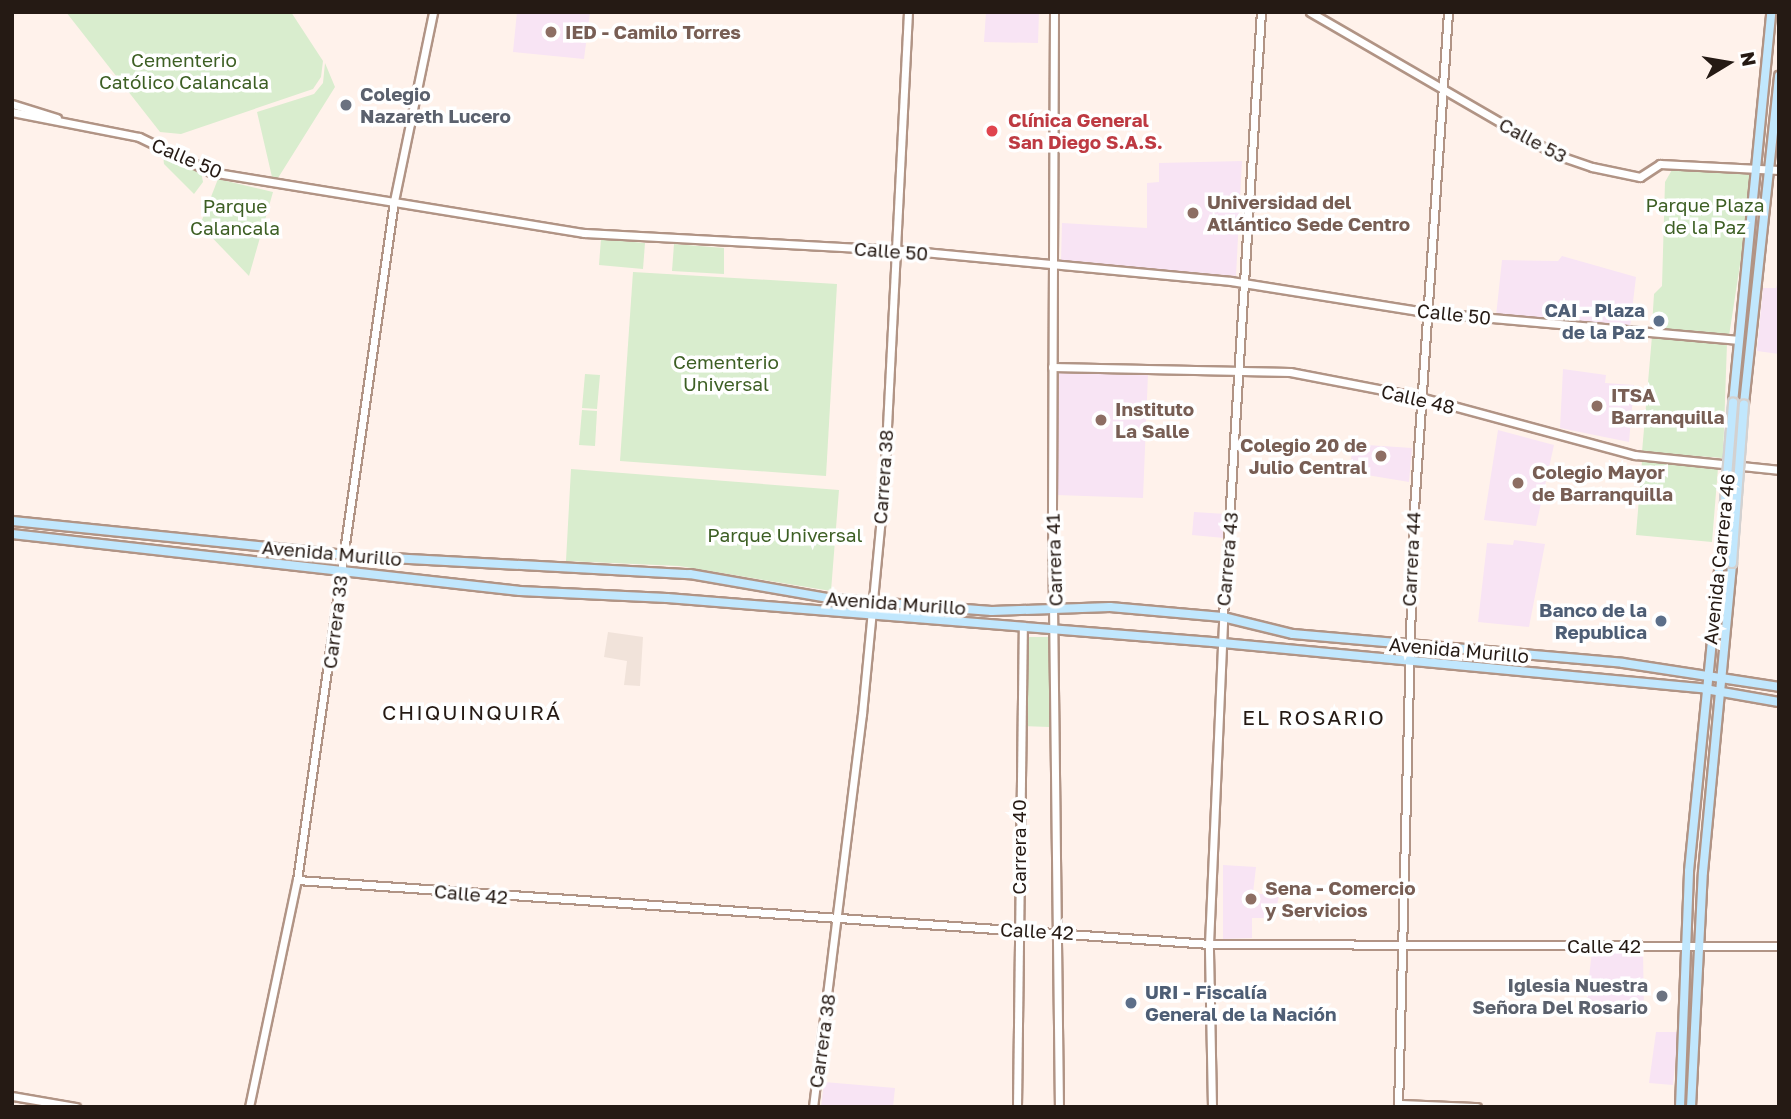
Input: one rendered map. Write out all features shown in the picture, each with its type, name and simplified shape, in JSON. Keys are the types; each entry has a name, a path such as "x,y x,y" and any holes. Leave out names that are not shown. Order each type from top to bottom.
{"main road":[{"name":"Avenida Carrera 46","path":"1679,1107 1705,689 1720,562 1736,340 1771,12"},
{"name":"Avenida Carrera 46","path":"1691,1107 1699,947 1744,404 1775,170 1779,76"},
{"name":"Avenida Murillo","path":"12,521 343,555 690,574 763,589 992,611 1056,605 1223,617 1293,634 1692,671 1779,687"},
{"name":"Avenida Murillo","path":"12,534 520,591 1222,643 1406,664 1705,689 1779,702"},
{"path":"1692,671 1709,659"}],"street":[{"name":"Carrera 33","path":"249,1107 297,880 394,201 433,12"},
{"name":"Carrera 38","path":"813,1107 838,919 873,601 899,250 908,12"},
{"name":"Carrera 41","path":"1054,12 1052,367 1059,1107"},
{"name":"Carrera 43","path":"1212,1107 1209,944 1223,617 1261,12"},
{"name":"Calle 53","path":"1310,12 1557,155 1592,167 1640,177 1660,164 1775,170"},
{"name":"Carrera 44","path":"1398,1105 1406,664 1425,312 1448,12"},
{"name":"Calle 50","path":"12,104 57,118 139,137 211,172 584,233 899,250 1245,283 1425,312 1736,340"},
{"name":"Calle 50","path":"12,112 57,118"},
{"name":"Calle 48","path":"1052,367 1240,368 1290,372 1420,397 1635,455 1779,470"},
{"name":"Carrera 40","path":"1017,1107 1023,629"},
{"name":"Calle 42","path":"297,880 838,919 1056,931 1209,944 1779,947"},
{"path":"12,1096 76,1107"},
{"path":"1398,1105 1477,1107"}],"shaded area":[{"name":"IED - Camilo Torres","path":"517,12 590,12 584,59 513,52"},
{"path":"986,12 1039,12 1038,43 984,42"},
{"name":"Universidad del Atlántico Sede Centro","path":"1242,161 1236,276 1061,261 1062,223 1147,228 1147,183 1159,182 1159,163"},
{"path":"1562,256 1636,277 1630,327 1496,316 1502,260 1558,261"},
{"path":"1779,277 1779,354 1757,351 1763,288 1776,288"},
{"name":"ITSA Barranquilla","path":"1563,369 1606,375 1605,383 1634,385 1629,442 1560,428"},
{"name":"Instituto La Salle","path":"1056,371 1148,374 1143,498 1056,495"},
{"name":"Colegio Mayor de Barranquilla","path":"1498,430 1554,445 1536,526 1484,520"},
{"name":"Colegio 20 de Julio Central","path":"1352,444 1412,448 1409,482 1367,475 1368,465 1351,463"},
{"path":"1194,512 1226,514 1224,538 1192,535"},
{"path":"1514,540 1545,544 1529,627 1478,622 1487,543 1513,545"},
{"path":"608,632 643,637 640,686 624,685 627,661 604,657"},
{"name":"Sena - Comercio y Servicios","path":"1223,865 1256,867 1253,893 1279,896 1274,918 1252,918 1252,938 1223,939"},
{"path":"1592,950 1643,951 1644,1014 1585,1014"},
{"path":"1656,1032 1678,1032 1673,1085 1649,1083"},
{"path":"824,1082 895,1088 893,1107 821,1107"}],"green space":[{"name":"Cementerio Católico Calancala","path":"66,12 291,12 323,61 321,77 313,89 181,134 160,132"},
{"name":"Parque Calancala","path":"325,63 335,87 278,178 272,177 257,112 314,94 323,83"},
{"name":"Parque Calancala","path":"169,154 201,171 203,182 194,194 164,164 163,155"},
{"name":"Parque Plaza de la Paz","path":"1673,168 1754,174 1729,336 1656,331 1652,326 1654,294 1662,286 1665,182"},
{"name":"Parque Calancala","path":"218,179 273,192 249,276 200,225"},
{"path":"601,239 645,243 643,269 599,265"},
{"path":"674,244 724,248 724,274 672,271"},
{"name":"Cementerio Universal","path":"633,272 837,284 826,476 620,461"},
{"path":"1652,336 1727,343 1723,458 1642,452"},
{"path":"585,374 600,375 597,409 582,408"},
{"path":"582,410 597,411 595,446 579,445"},
{"path":"1642,461 1718,468 1712,542 1636,535"},
{"name":"Parque Universal","path":"571,469 839,490 831,591 679,566 566,561"},
{"path":"1025,637 1050,637 1049,727 1022,726"}],"place":[{"name":"IED - Camilo Torres","path":"551,32"},
{"name":"Colegio Nazareth Lucero","path":"346,105"},
{"name":"Clínica General San Diego S.A.S.","path":"992,131"},
{"name":"Universidad del Atlántico Sede Centro","path":"1193,213"},
{"name":"CAI - Plaza de la Paz","path":"1659,321"},
{"name":"ITSA Barranquilla","path":"1597,406"},
{"name":"Instituto La Salle","path":"1101,420"},
{"name":"Colegio 20 de Julio Central","path":"1381,456"},
{"name":"Colegio Mayor de Barranquilla","path":"1518,483"},
{"name":"Banco de la Republica","path":"1661,621"},
{"name":"Sena - Comercio y Servicios","path":"1251,899"},
{"name":"Iglesia Nuestra Señora Del Rosario","path":"1662,996"},
{"name":"URI - Fiscalía General de la Nación","path":"1131,1003"}],"district":[{"name":"CHIQUINQUIRÁ","path":"472,712"},
{"name":"EL ROSARIO","path":"1314,717"}]}
